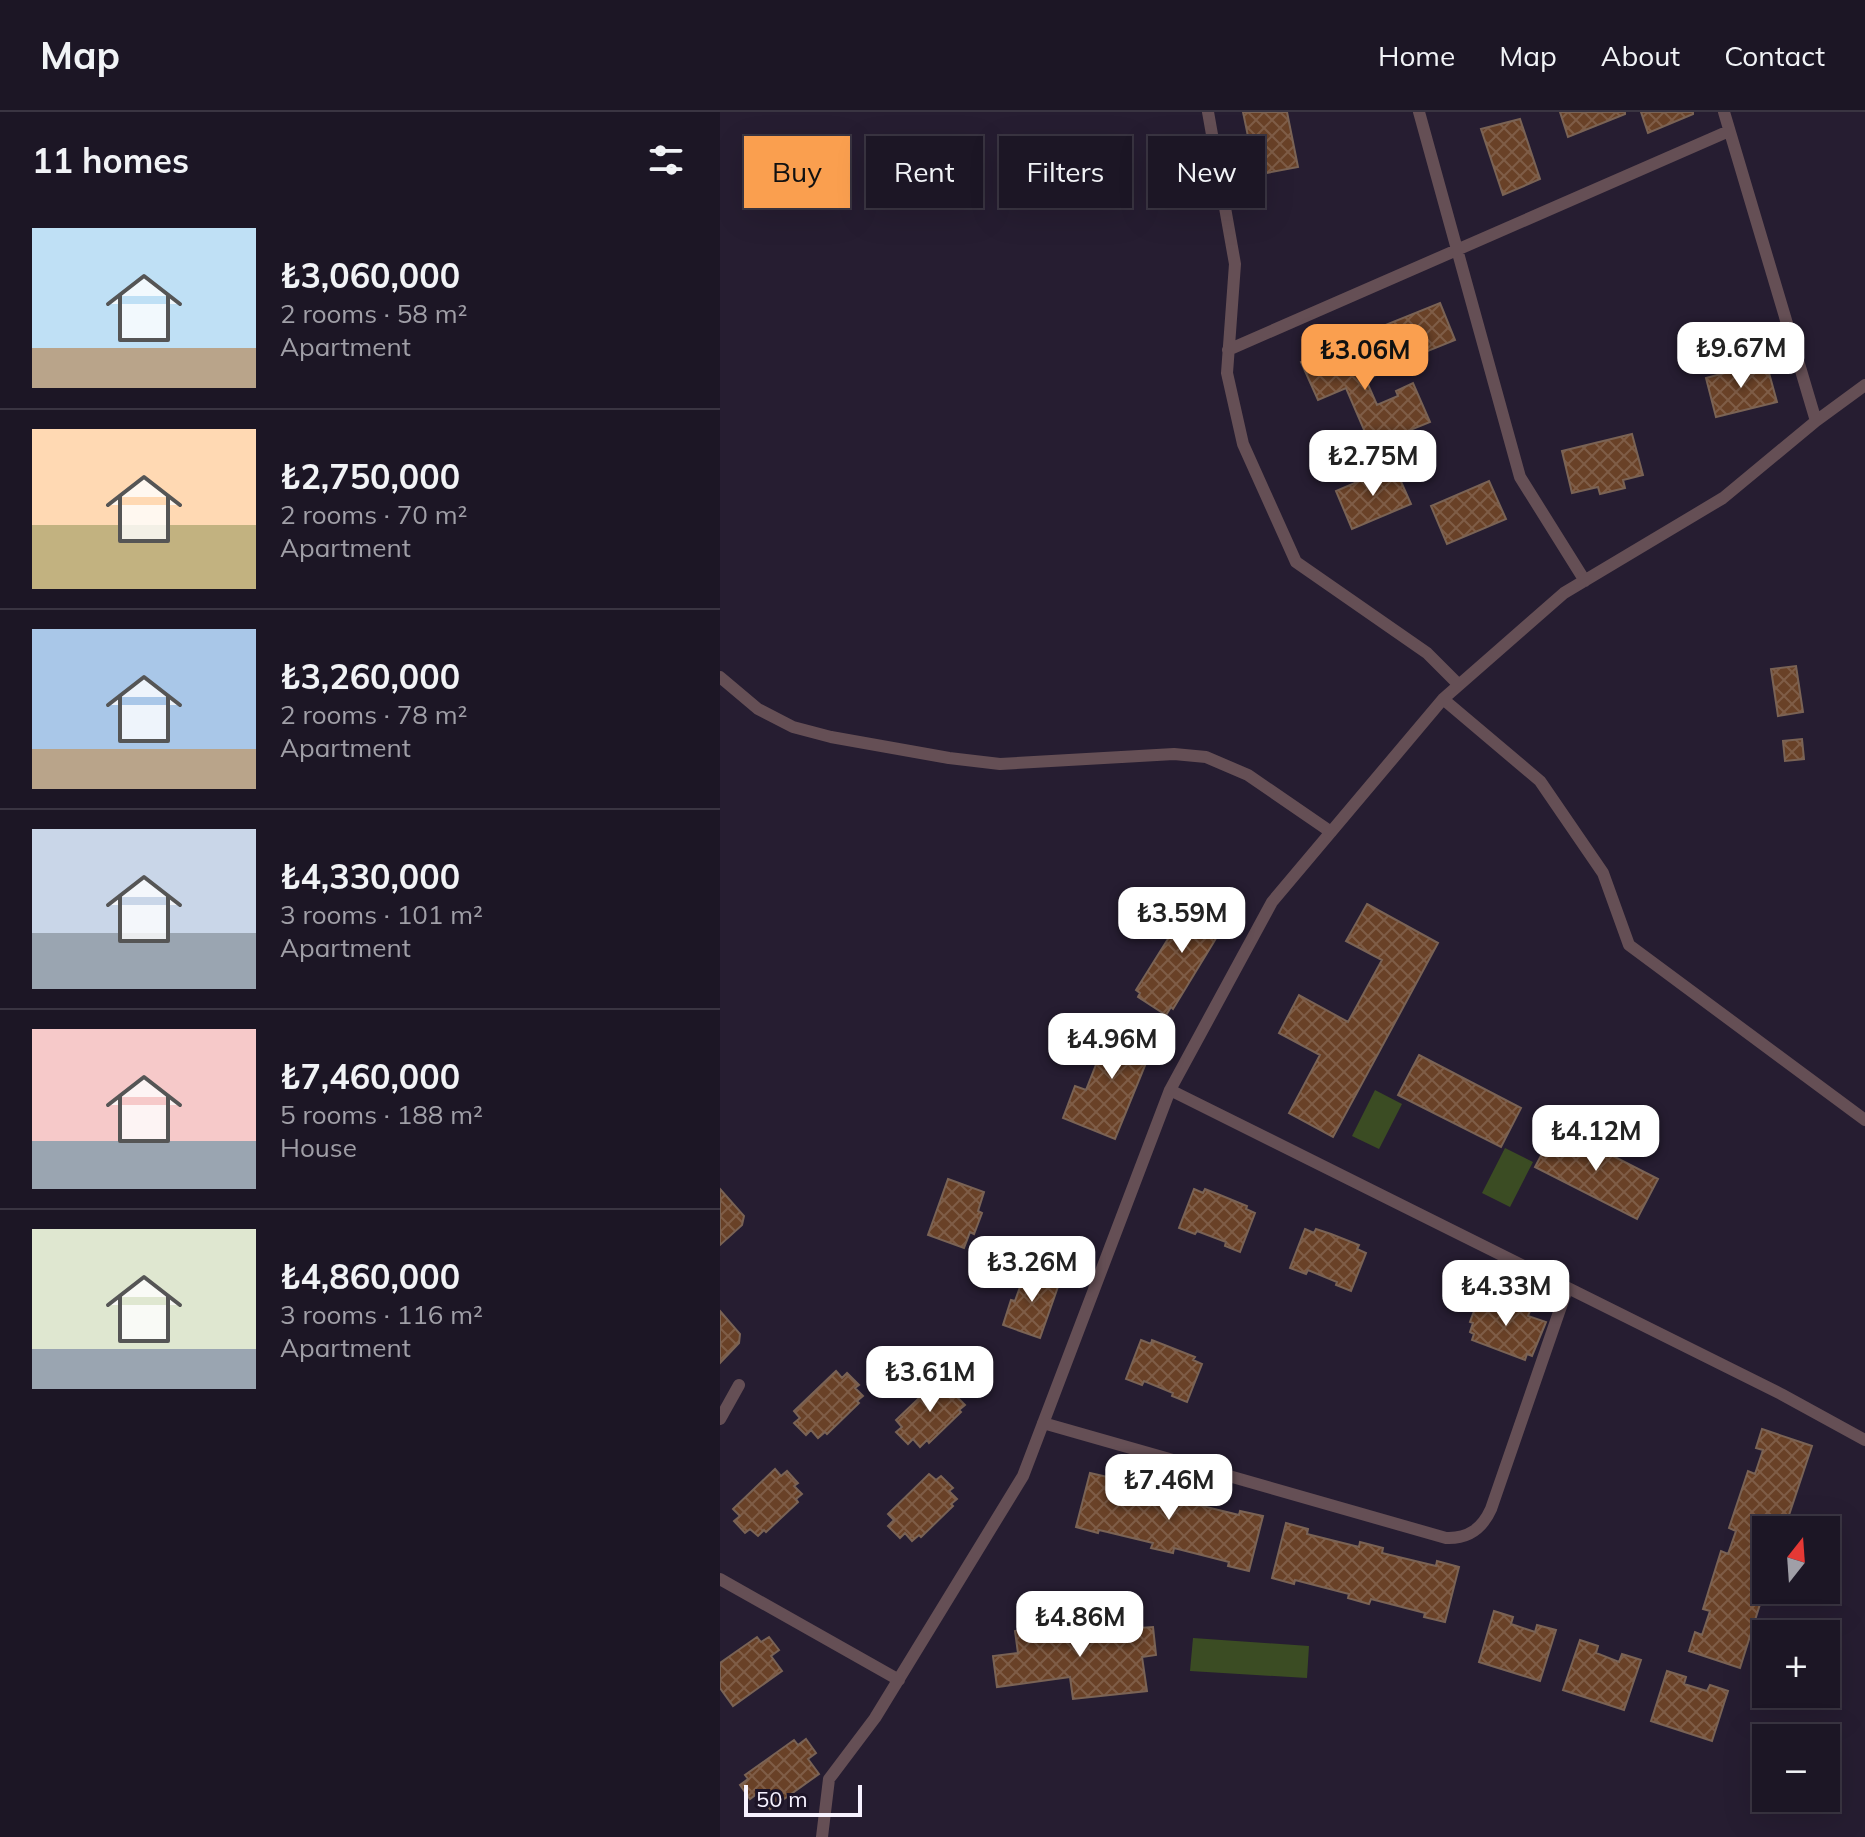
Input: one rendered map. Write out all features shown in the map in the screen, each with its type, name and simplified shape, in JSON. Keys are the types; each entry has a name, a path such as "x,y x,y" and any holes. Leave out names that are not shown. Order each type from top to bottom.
{"street":[{"path":"1208,112 1235,264 1227,373 1243,444 1296,562 1427,653 1459,685"},
{"path":"1419,112 1520,477 1585,581"},
{"path":"1724,112 1816,421"},
{"path":"1228,350 1729,131"},
{"path":"822,1837 829,1779 875,1718 1023,1476 1170,1090 1272,902 1443,699 1564,593 1723,498 1865,385"},
{"path":"720,677 751,705 793,727 831,737 949,758 1000,764 1174,754 1206,757 1248,775 1331,832"},
{"path":"1443,699 1540,781 1603,873 1629,945 1865,1120"},
{"path":"1170,1090 1781,1394 1865,1440"},
{"path":"1043,1423 1446,1538 1461,1537 1475,1531 1491,1509 1567,1289"},
{"path":"720,1419 739,1385"},
{"path":"720,1579 899,1680"}],"green space":[{"path":"1375,1090 1402,1104 1379,1149 1352,1136"},
{"path":"1505,1148 1533,1162 1510,1207 1482,1193"},
{"path":"1193,1638 1309,1646 1307,1678 1190,1671"}],"building":[{"path":"1243,112 1287,112 1298,167 1265,173 1265,136 1248,136"},
{"path":"1560,112 1625,112 1625,114 1568,137"},
{"path":"1641,112 1693,112 1693,114 1648,133"},
{"path":"1520,119 1540,179 1503,195 1481,129"},
{"path":"1440,303 1455,340 1398,363 1383,326"},
{"path":"1360,337 1376,375 1366,380 1377,405 1398,396 1396,391 1413,383 1430,422 1371,446 1346,388 1318,400 1301,362"},
{"path":"1766,362 1777,402 1716,417 1706,378"},
{"path":"1632,434 1643,475 1623,480 1625,488 1600,494 1598,487 1572,493 1562,451"},
{"path":"1394,466 1411,504 1352,529 1336,491"},
{"path":"1489,481 1506,519 1447,544 1431,506"},
{"path":"1796,666 1803,712 1778,716 1771,669"},
{"path":"1802,739 1804,759 1785,761 1783,741"},
{"path":"1200,895 1229,913 1173,1009 1171,1007 1166,1015 1138,997 1140,993 1136,990 1193,899 1197,901"},
{"path":"1367,904 1438,943 1333,1137 1289,1113 1320,1055 1279,1033 1299,995 1348,1022 1382,960 1346,941"},
{"path":"1114,1019 1157,1036 1115,1139 1063,1118 1075,1086 1086,1090"},
{"path":"1419,1055 1521,1108 1501,1147 1398,1095"},
{"path":"1556,1127 1658,1179 1637,1219 1535,1167"},
{"path":"948,1179 984,1192 978,1211 982,1213 974,1234 970,1232 964,1248 928,1235"},
{"path":"720,1189 744,1216 742,1225 720,1245"},
{"path":"1194,1189 1203,1193 1205,1189 1247,1206 1246,1209 1255,1213 1240,1252 1225,1246 1226,1242 1179,1228"},
{"path":"1305,1229 1314,1233 1316,1229 1359,1245 1357,1249 1366,1253 1351,1291 1308,1270 1306,1274 1290,1268"},
{"path":"1026,1270 1060,1281 1040,1338 1003,1325"},
{"path":"1479,1298 1530,1311 1528,1316 1546,1322 1532,1356 1527,1354 1525,1360 1472,1340 1474,1334 1470,1332 1473,1323 1470,1322"},
{"path":"720,1311 740,1334 739,1343 720,1363"},
{"path":"1141,1340 1151,1344 1152,1340 1195,1357 1193,1360 1202,1364 1187,1402 1144,1381 1142,1385 1126,1379"},
{"path":"836,1371 842,1378 847,1373 859,1385 855,1388 863,1396 827,1434 825,1432 818,1438 811,1430 806,1435 794,1423 800,1418 794,1411"},
{"path":"938,1380 944,1387 949,1382 961,1394 957,1397 965,1405 929,1443 927,1440 920,1447 913,1439 908,1444 896,1432 902,1427 896,1420"},
{"path":"1762,1429 1812,1446 1789,1516 1752,1516 1752,1604 1760,1604 1755,1620 1752,1620 1740,1668 1689,1651 1695,1632 1702,1635 1710,1611 1703,1609 1721,1551 1728,1554 1736,1531 1729,1528 1748,1471 1755,1474 1763,1450 1756,1448"},
{"path":"775,1469 781,1476 787,1471 798,1483 794,1486 802,1494 796,1499 798,1502 766,1532 764,1530 758,1536 750,1529 745,1533 734,1521 740,1516 733,1509"},
{"path":"1090,1473 1112,1478 1111,1483 1163,1496 1164,1491 1187,1497 1186,1502 1239,1515 1240,1511 1263,1516 1249,1571 1228,1566 1229,1562 1174,1548 1173,1553 1151,1548 1153,1543 1076,1527"},
{"path":"929,1474 936,1480 941,1476 953,1488 949,1491 957,1499 921,1537 919,1535 912,1541 905,1533 900,1538 888,1526 894,1520 888,1514"},
{"path":"1286,1523 1308,1529 1307,1534 1359,1547 1360,1542 1383,1548 1382,1553 1436,1566 1437,1561 1459,1567 1445,1622 1424,1617 1425,1613 1371,1599 1369,1604 1348,1598 1349,1594 1295,1580 1294,1584 1272,1578"},
{"path":"1494,1611 1513,1617 1511,1624 1535,1632 1537,1625 1556,1630 1540,1681 1479,1662"},
{"path":"1139,1624 1139,1628 1153,1627 1156,1655 1142,1657 1147,1691 1073,1699 1070,1677 997,1687 993,1656 1018,1653 1015,1631 1054,1626 1056,1633"},
{"path":"757,1637 761,1642 769,1637 779,1650 771,1656 782,1671 733,1706 720,1688 720,1663"},
{"path":"1580,1640 1598,1646 1596,1653 1619,1662 1622,1654 1641,1660 1624,1710 1563,1690"},
{"path":"1667,1671 1686,1677 1684,1684 1707,1691 1710,1685 1728,1691 1712,1741 1651,1721"},
{"path":"806,1739 816,1753 808,1759 819,1774 770,1809 758,1793 750,1799 740,1785 748,1779 745,1775 794,1740 798,1745"}]}
